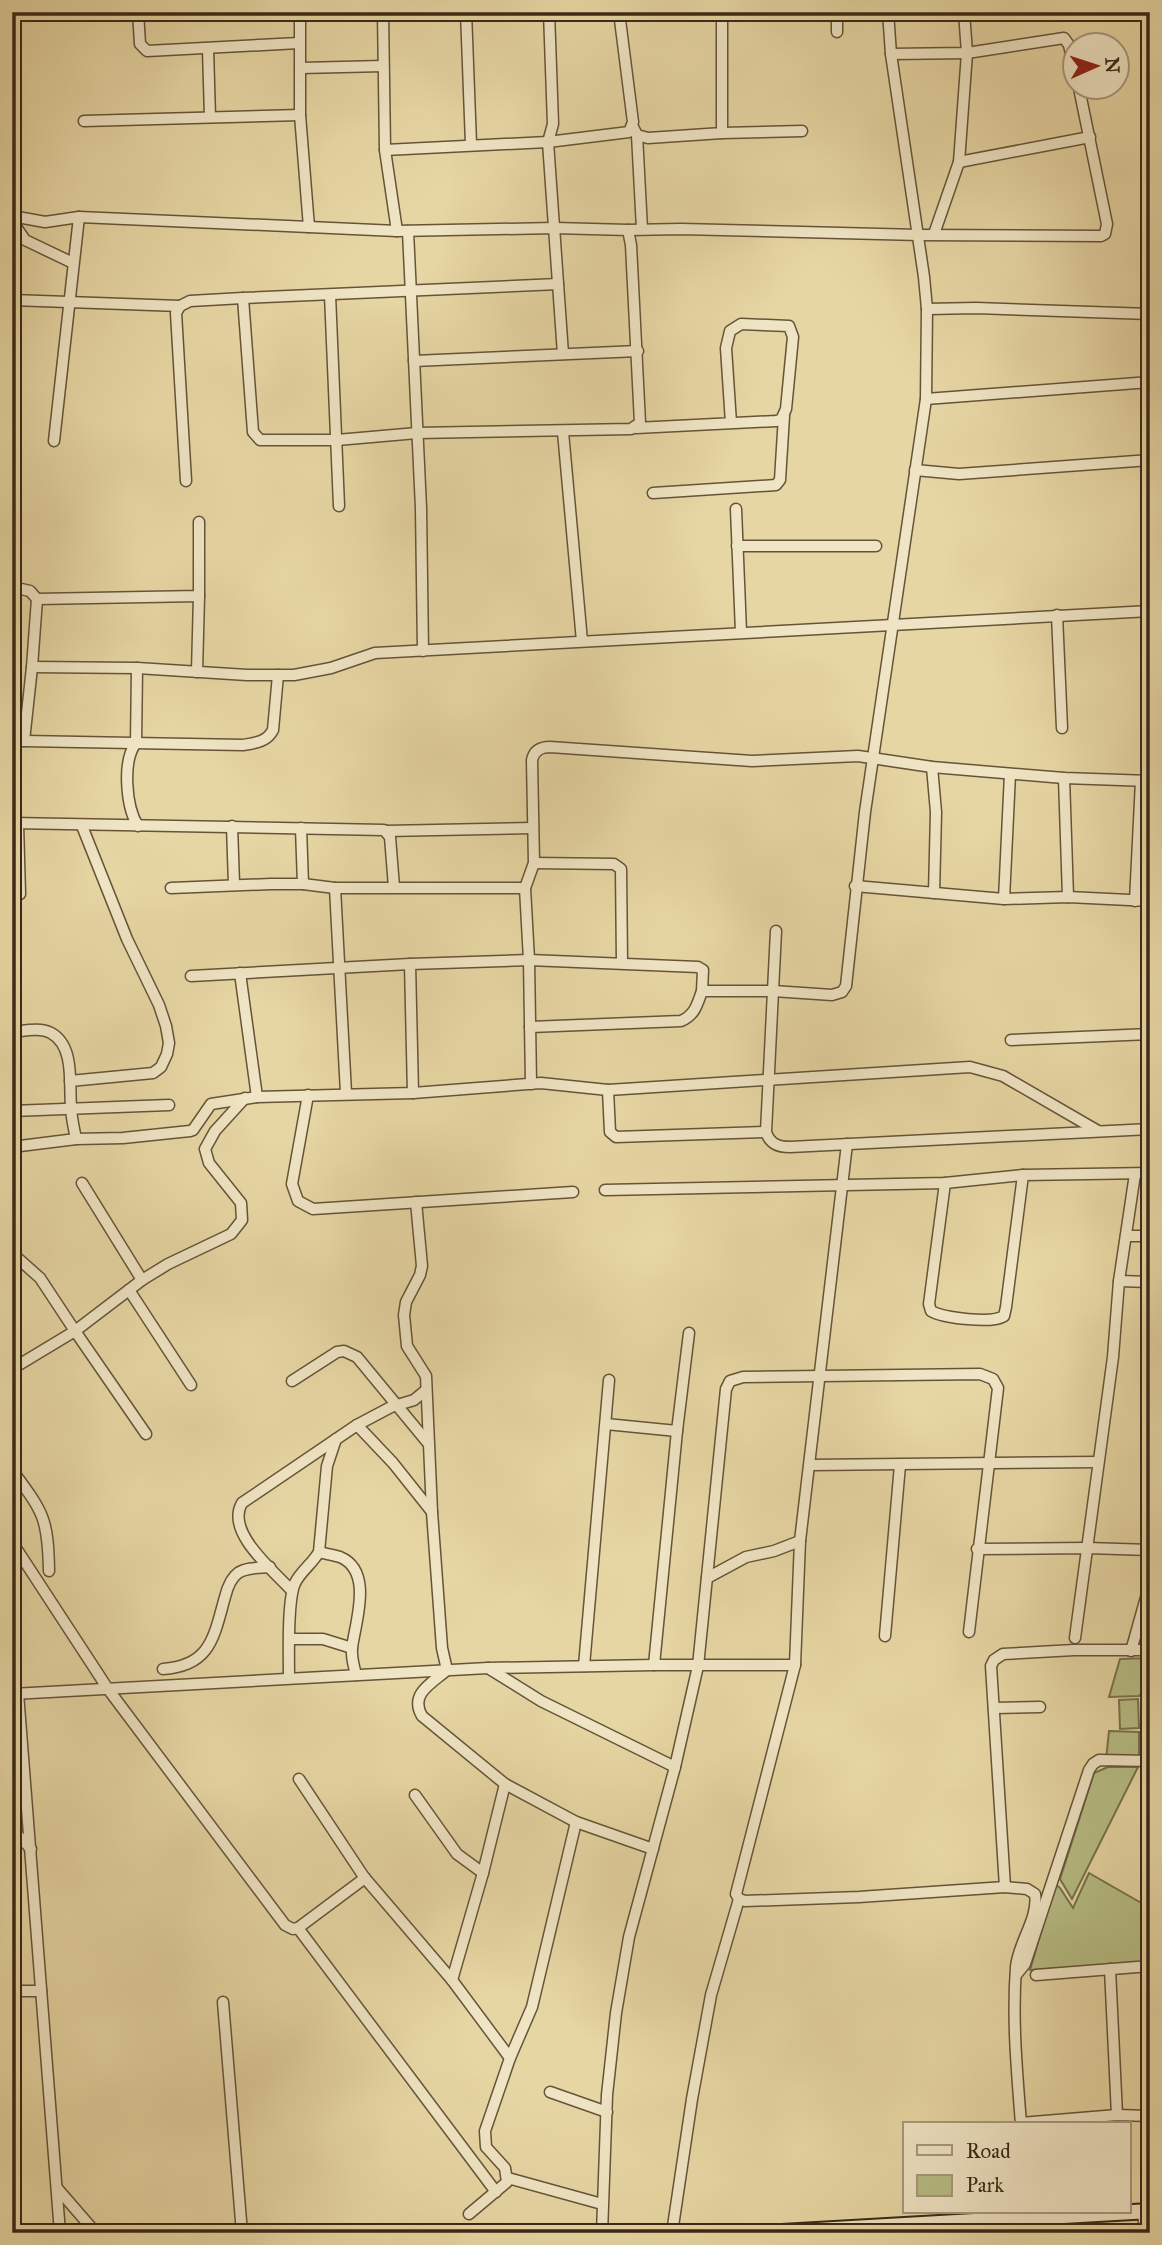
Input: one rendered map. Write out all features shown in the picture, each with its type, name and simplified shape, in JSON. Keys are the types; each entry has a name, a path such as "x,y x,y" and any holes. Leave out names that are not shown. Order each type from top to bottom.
{"street":[{"path":"138,12 139,39 147,51 299,43"},
{"path":"300,12 300,115 309,227"},
{"path":"383,12 385,150 397,231"},
{"path":"466,12 471,144"},
{"path":"549,12 553,124 548,142 563,354"},
{"path":"619,12 635,131 642,229"},
{"path":"722,12 722,133"},
{"path":"837,12 837,32"},
{"path":"702,991 832,995 842,992 846,986 855,886 926,398 927,309 919,235 891,54 888,12"},
{"path":"934,234 959,162 967,53 964,12"},
{"path":"891,54 967,53 1060,39"},
{"path":"208,49 210,117"},
{"path":"301,68 383,66"},
{"path":"12,218 45,222 79,217 397,231 555,228 919,235 1105,234 1107,224 1082,102"},
{"path":"84,121 300,115"},
{"path":"385,150 548,142 635,131 648,138 802,131"},
{"path":"959,162 1090,137"},
{"path":"54,441 79,217"},
{"path":"12,218 25,240 74,263"},
{"path":"628,230 641,419 636,428"},
{"path":"408,231 424,651"},
{"path":"12,300 180,306 190,301 243,298 558,285"},
{"path":"330,295 339,506"},
{"path":"243,298 253,432 266,442 337,440 417,433 564,432 776,421 784,416"},
{"path":"180,306 176,313 186,481"},
{"path":"927,309 1150,314"},
{"path":"653,493 776,485 780,480 792,331 789,326 741,324 727,337 730,423"},
{"path":"414,361 638,351"},
{"path":"926,398 1150,382"},
{"path":"564,432 582,641"},
{"path":"915,470 960,474 1150,460"},
{"path":"736,509 741,632"},
{"path":"197,671 199,522"},
{"path":"737,546 876,546"},
{"path":"12,587 30,591 37,599 24,741"},
{"path":"37,599 199,596"},
{"path":"32,667 137,668 278,675 314,672 375,653 741,632 894,627 1150,611"},
{"path":"1057,615 1062,728"},
{"path":"137,668 136,743 130,750 128,794 133,818 138,826"},
{"path":"12,740 243,745 260,743 270,736 273,730 278,675"},
{"path":"531,1084 525,888 534,863 532,760 533,754 544,747 752,761 858,756 932,767 1010,774 1145,781 1135,901"},
{"path":"932,767 936,812 934,893"},
{"path":"1004,899 1010,774"},
{"path":"1064,778 1068,897"},
{"path":"12,898 20,894 21,886 15,823 386,831 533,828"},
{"path":"69,1081 153,1073 161,1068 169,1043 159,1005 127,939 82,826"},
{"path":"232,826 234,884"},
{"path":"301,828 303,884"},
{"path":"386,831 390,837 394,887"},
{"path":"534,863 614,864 621,869 622,963"},
{"path":"171,888 234,884 303,884 335,888 525,888"},
{"path":"855,886 1004,899 1068,897 1150,901"},
{"path":"335,888 346,1093"},
{"path":"776,931 766,1132 773,1143 782,1147 1150,1129"},
{"path":"191,976 529,960 698,967 703,970 702,991 695,1011 681,1021 530,1027"},
{"path":"410,964 414,1093"},
{"path":"240,973 257,1097"},
{"path":"12,1032 42,1031 54,1035 68,1058 76,1139"},
{"path":"1011,1040 1150,1034"},
{"path":"12,1147 76,1139 123,1138 190,1131 211,1104 257,1097 414,1093 553,1083 608,1090 970,1068 1003,1076 1098,1131"},
{"path":"608,1090 610,1132 616,1137 766,1132"},
{"path":"308,1095 292,1184 298,1200 313,1209 330,1210 573,1192"},
{"path":"12,1369 75,1331 142,1280 168,1264 231,1234 242,1220 241,1203 209,1163 205,1149 215,1131 245,1098"},
{"path":"12,1111 169,1105"},
{"path":"672,2233 710,1995 739,1899 737,1888 795,1665 800,1541 847,1144"},
{"path":"606,1190 945,1183 1023,1175 1150,1173"},
{"path":"1075,1638 1113,1357 1119,1280 1135,1174"},
{"path":"945,1183 929,1304 931,1311 940,1315 995,1320 1004,1316 1006,1307 1023,1175"},
{"path":"82,1182 142,1280"},
{"path":"416,1202 422,1266 406,1302 404,1315 407,1346 424,1371 442,1648 447,1670"},
{"path":"1126,1236 1150,1236"},
{"path":"12,1253 40,1278 146,1434"},
{"path":"1119,1280 1150,1282"},
{"path":"129,1290 191,1385"},
{"path":"654,1665 677,1431 690,1333"},
{"path":"292,1381 337,1352 344,1351 357,1357 429,1443"},
{"path":"602,2233 607,2112 616,2013 629,1937 675,1767 698,1666 726,1389 730,1381 743,1377 819,1375 980,1374 993,1379 998,1388 969,1632"},
{"path":"584,1666 610,1380"},
{"path":"292,1591 246,1540 238,1527 238,1510 242,1503 357,1425 391,1407 414,1400 426,1390"},
{"path":"606,1424 677,1431"},
{"path":"357,1425 393,1463 432,1512"},
{"path":"289,1677 292,1591 300,1575 313,1563 319,1552 327,1466 336,1439"},
{"path":"811,1465 1097,1462"},
{"path":"884,1636 900,1465"},
{"path":"12,1470 45,1519 49,1571"},
{"path":"707,1578 746,1557 774,1551 800,1541"},
{"path":"12,1542 108,1689 285,1925 298,1928 365,1878"},
{"path":"977,1549 1150,1550"},
{"path":"319,1552 342,1558 355,1572 360,1585 352,1648 356,1675"},
{"path":"163,1668 190,1664 202,1656 209,1647 226,1591 234,1577 251,1568 271,1567"},
{"path":"1130,1651 1150,1583"},
{"path":"290,1639 323,1639 352,1648"},
{"path":"1005,1887 991,1666 998,1656 1074,1650 1150,1650"},
{"path":"60,2233 31,1850 15,1693 488,1668 795,1665"},
{"path":"488,1668 554,1707 675,1767"},
{"path":"447,1670 419,1693 418,1710 422,1716 505,1784 576,1822 653,1849"},
{"path":"994,1708 1040,1707"},
{"path":"1016,1975 1025,1964 1088,1770 1099,1760 1150,1761"},
{"path":"299,1779 365,1878 452,1980 510,2058"},
{"path":"452,1980 505,1784"},
{"path":"415,1795 457,1854 483,1873"},
{"path":"469,2214 507,2182 505,2168 486,2147 485,2137 510,2058 532,2007 576,1822"},
{"path":"12,1829 31,1850"},
{"path":"739,1899 859,1897 1005,1887 1027,1889 1035,1894 1036,1900 1016,1975 1014,2018 1021,2122"},
{"path":"298,1928 496,2192"},
{"path":"1036,1975 1150,1966"},
{"path":"1110,1969 1117,2115"},
{"path":"12,1991 41,1991"},
{"path":"223,2002 242,2233"},
{"path":"550,2092 607,2112"},
{"path":"1042,2122 1117,2115 1150,2116"},
{"path":"508,2178 602,2203"},
{"path":"56,2188 96,2233"},
{"path":"1145,2233 1147,2211"},
{"path":"764,2233 924,2228 1028,2214"}],"green space":[{"path":"1149,1658 1150,1682 1139,1696 1109,1697 1120,1659"},
{"path":"1138,1699 1139,1728 1120,1729 1119,1700"},
{"path":"1109,1731 1139,1732 1139,1760 1106,1760"},
{"path":"1108,1767 1138,1767 1072,1899 1060,1879 1094,1773"},
{"path":"1089,1873 1150,1908 1150,1962 1030,1970 1055,1884 1073,1908"}]}
